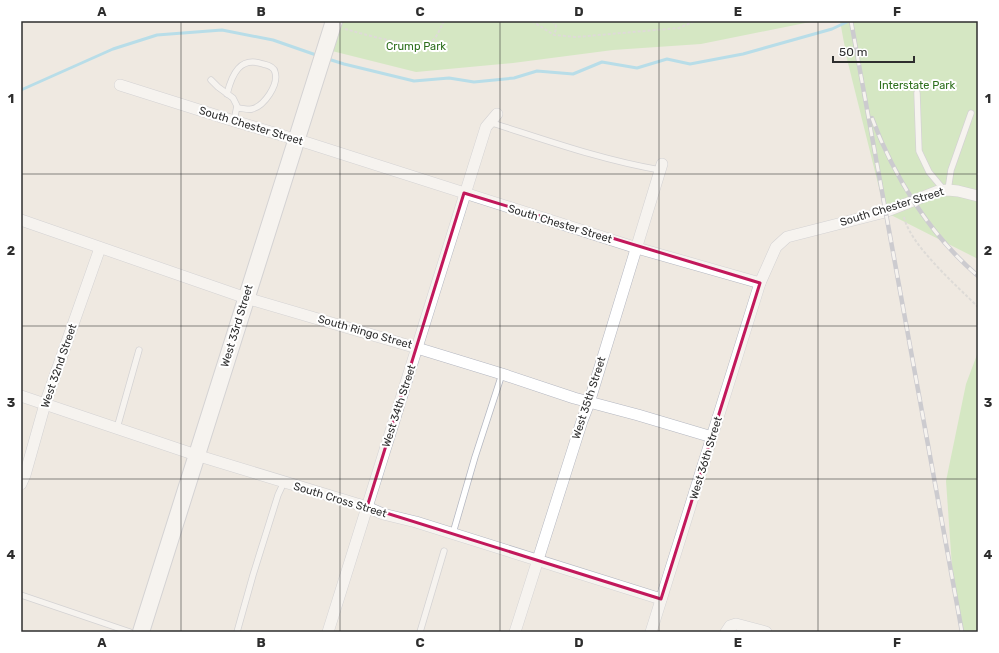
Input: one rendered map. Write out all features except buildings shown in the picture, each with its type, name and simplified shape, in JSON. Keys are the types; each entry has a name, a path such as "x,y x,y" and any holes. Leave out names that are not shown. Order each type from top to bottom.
{"street":[{"name":"West 33rd Street","path":"140,632 324,49 338,24"},
{"name":"South Chester Street","path":"120,85 452,188 636,248 760,283 776,247 787,237 885,212 946,190 958,191 978,196"},
{"name":"West 34th Street","path":"328,632 464,193 486,127 493,118"},
{"name":"West 35th Street","path":"515,632 589,403 661,167"},
{"name":"South Ringo Street","path":"21,220 246,298 502,374 589,403 638,415 712,437"},
{"name":"West 32nd Street","path":"21,484 25,475 45,404 100,248"},
{"name":"West 36th Street","path":"651,632 760,283"},
{"name":"South Cross Street","path":"21,396 196,455 367,507 383,514 453,533 526,558 538,560 661,599"},
{"path":"726,632 730,626 736,624 762,631"}],"lane":[{"path":"227,94 233,76 240,66 246,62 260,62 270,66 275,71 276,78 274,86 263,103 251,109 237,108"},
{"path":"211,80 218,88 233,98 237,108 234,121"},
{"path":"917,93 919,151 930,172 946,190"},
{"path":"946,190 950,170 971,113"},
{"path":"493,118 584,153 640,167 661,167"},
{"path":"117,428 139,350"},
{"path":"453,533 475,457 502,374"},
{"path":"236,632 252,574 278,495 284,482"},
{"path":"420,632 444,551"},
{"path":"21,596 130,632"}],"path":[{"path":"338,24 377,37 411,44 425,45 434,39 444,21"},
{"path":"532,21 554,35 576,37 679,28 695,21"},
{"path":"552,21 556,25 554,35"},
{"path":"901,206 909,233 978,307"}],"highlighted area":[{"path":"464,193 760,283 661,599 367,507"}],"green space":[{"name":"Crump Park","path":"333,21 815,21 701,44 613,50 513,63 416,72 324,49"},
{"name":"Interstate Park","path":"840,21 978,21 978,259 885,212 847,59"},
{"path":"978,352 978,632 962,632 953,581 946,481 966,384"}],"waterway":[{"path":"328,59 414,81 449,78 474,82 514,78 537,71 573,74 602,62 637,68 667,59 690,64 743,54 832,29 849,21"},
{"path":"21,90 113,49 157,35 222,30 273,40 319,56"}],"railway":[{"path":"851,21 962,632"},
{"path":"872,118 891,162 915,204 944,242 978,276"}]}
